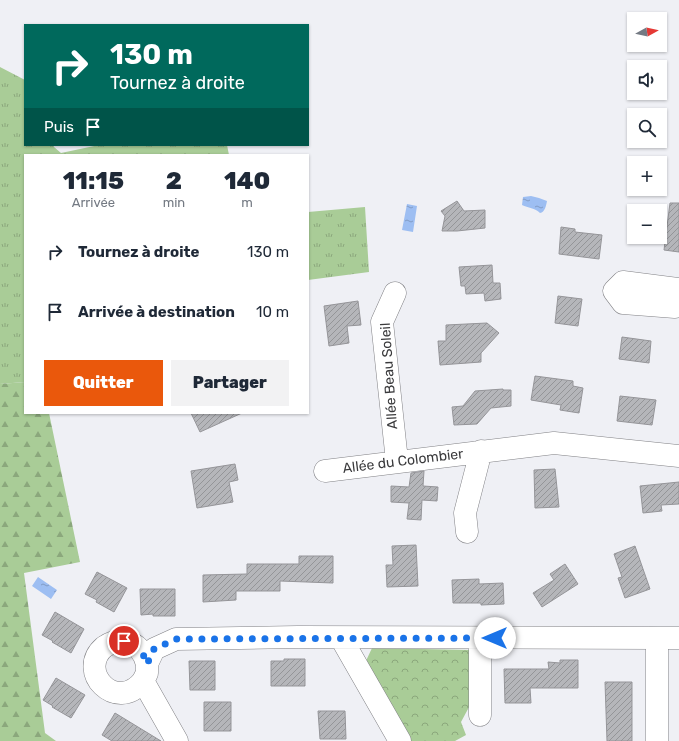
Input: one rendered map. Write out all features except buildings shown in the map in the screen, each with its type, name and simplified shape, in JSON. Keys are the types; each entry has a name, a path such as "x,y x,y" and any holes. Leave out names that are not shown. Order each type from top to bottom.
{"street":[{"path":"679,289 623,282 614,292 623,303 675,307 679,295"},
{"name":"Allée Beau Soleil","path":"395,293 382,322 397,461"},
{"name":"Allée du Colombier","path":"325,471 554,443 679,456"},
{"name":"Allée du Colombier","path":"467,532 465,513 480,451"},
{"path":"341,638 400,741"},
{"path":"480,638 480,715"},
{"path":"657,638 657,741"},
{"path":"178,741 145,672 154,649 176,639 679,638"}],"green space":[{"path":"0,67 24,79 24,146 54,146 61,153 94,146 227,146 229,154 24,154 24,382 0,384"},
{"path":"365,207 369,272 309,280 309,212"},
{"path":"24,382 24,414 49,414 80,562 24,573 45,733 56,741 0,741 0,384"},
{"path":"372,648 471,650 475,696 461,722 466,735 455,741 406,741 365,663"}],"water":[{"path":"531,196 547,201 542,212 540,213 534,209 522,205 523,197"},
{"path":"407,204 417,206 413,232 402,230"},
{"path":"38,577 57,590 51,599 32,586"}],"route":[{"path":"124,641 133,644 140,649 147,664 154,649 176,639 298,637 495,638"}]}
